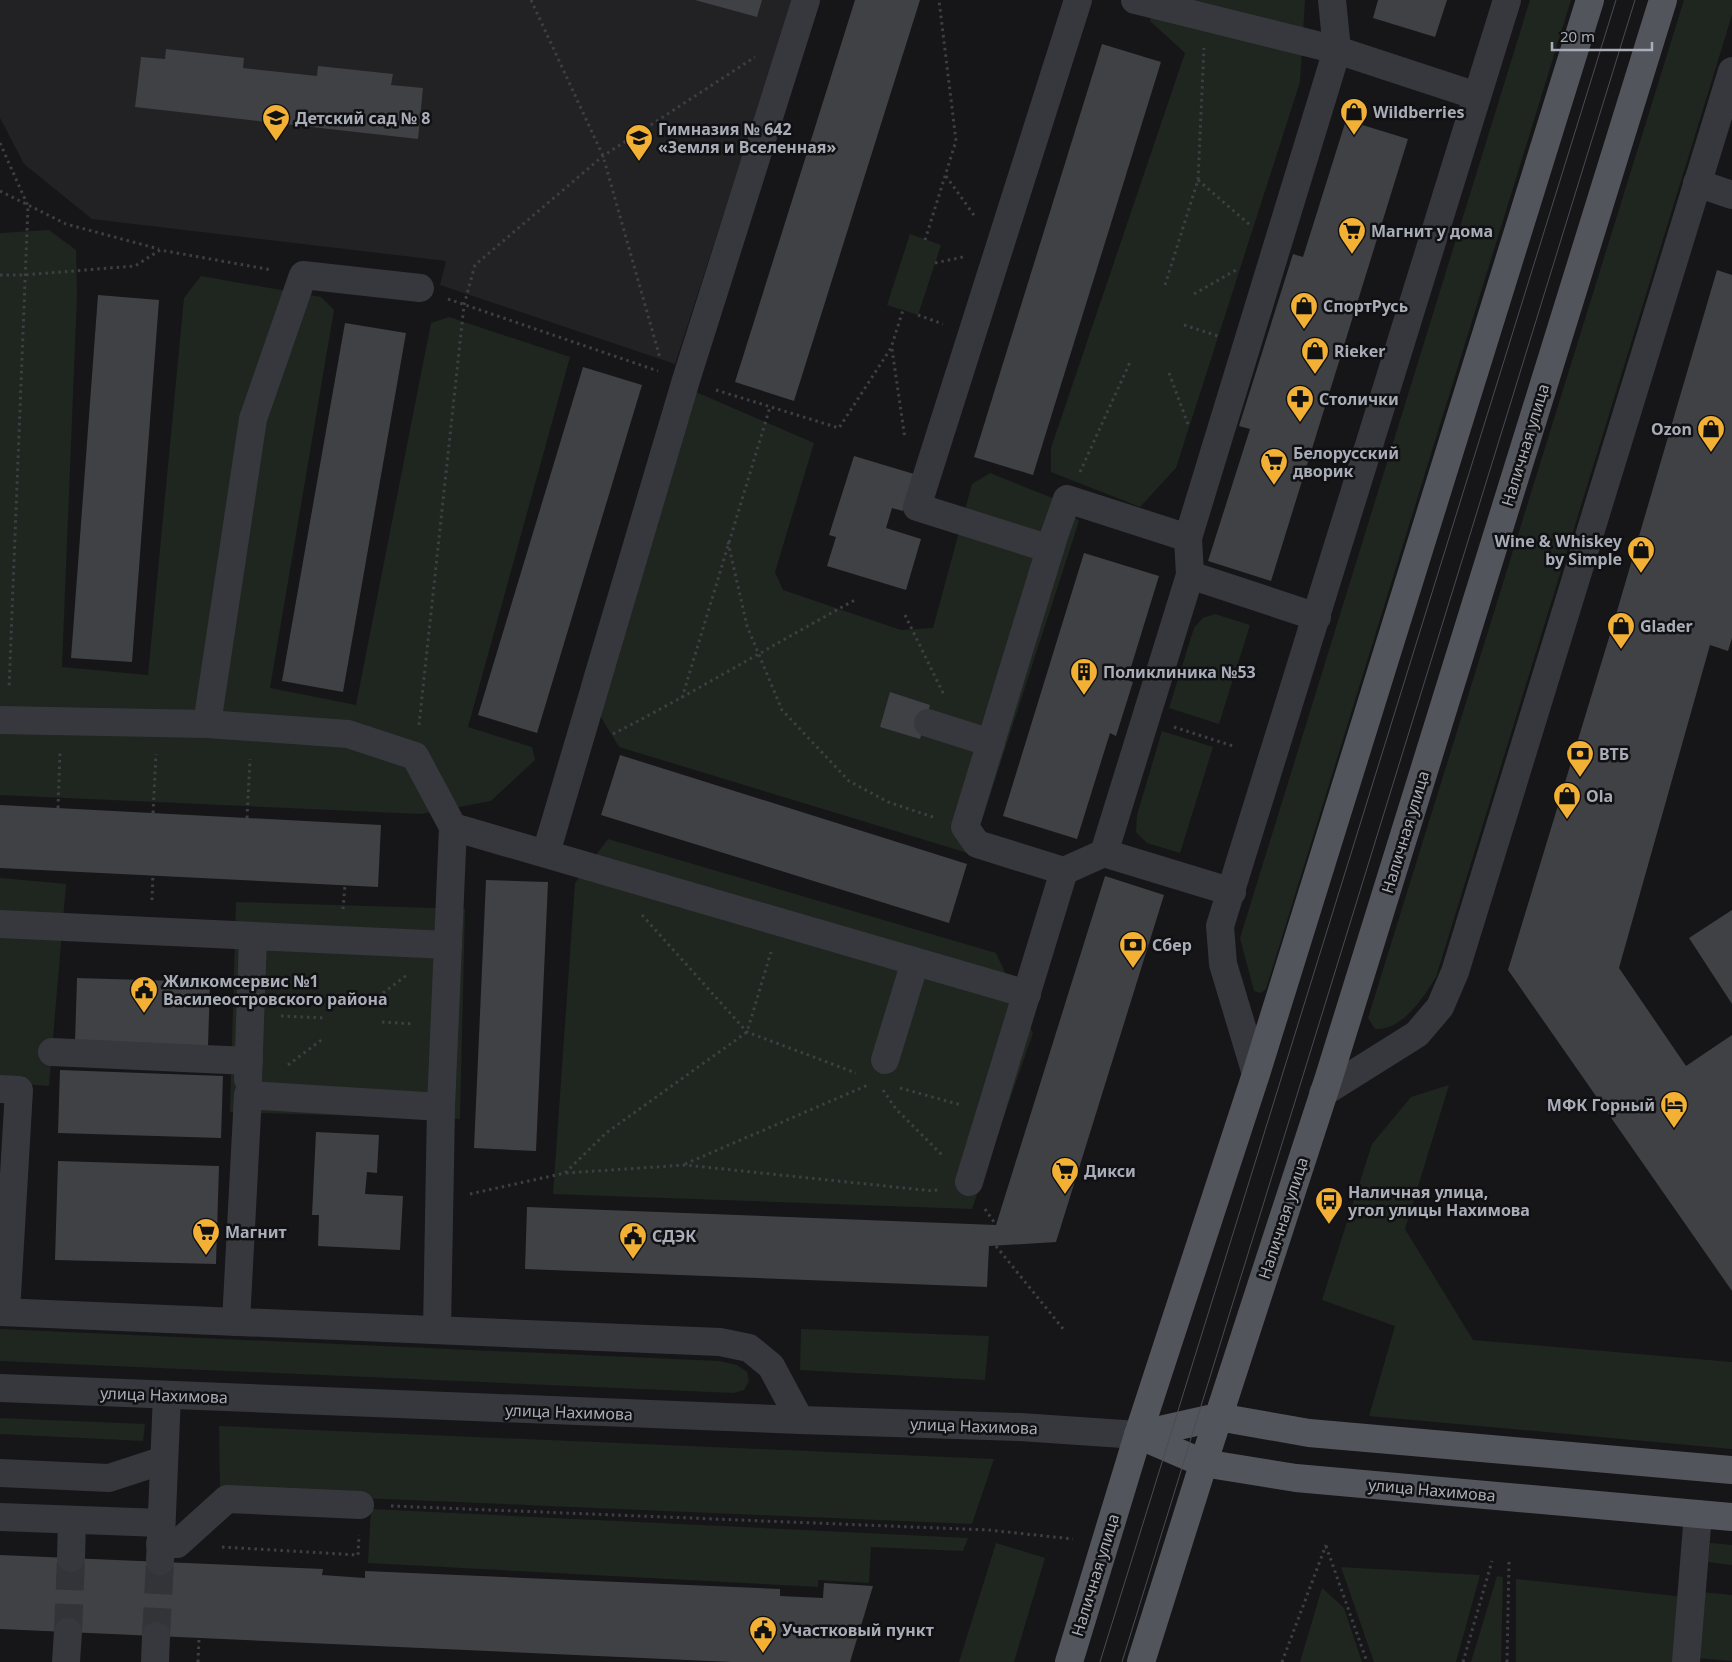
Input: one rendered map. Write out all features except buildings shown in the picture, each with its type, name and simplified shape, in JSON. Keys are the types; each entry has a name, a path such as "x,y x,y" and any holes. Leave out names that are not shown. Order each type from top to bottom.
{"main road":[{"name":"Наличная улица","path":"1068,1662 1138,1435 1256,1074 1590,0"},
{"name":"Наличная улица","path":"1142,1662 1203,1463 1323,1093 1663,0"},
{"name":"улица Нахимова","path":"1138,1435 1218,1417 1309,1433 1732,1470"},
{"name":"улица Нахимова","path":"1138,1435 1203,1463 1296,1478 1732,1517"}],"street":[{"path":"546,853 575,754 675,377 806,0"},
{"path":"1050,550 917,507 1078,0"},
{"path":"1135,0 1337,50 1477,96"},
{"path":"1104,853 1190,575 1188,538 1337,50 1332,0"},
{"path":"1256,1074 1223,964 1220,926 1507,0"},
{"path":"1323,1093 1417,1034 1440,1007 1455,972 1732,71"},
{"path":"1697,183 1732,194"},
{"path":"207,724 253,419 303,275 420,288"},
{"path":"1188,538 1067,500 965,827 977,844 1064,871 1104,853 1232,892"},
{"path":"1190,575 1317,617"},
{"path":"4,720 207,724 348,734 416,756 452,827 441,1107 437,1330"},
{"path":"928,723 990,743"},
{"path":"452,827 1027,994"},
{"path":"968,1182 991,1113 1064,871"},
{"path":"0,924 448,945"},
{"path":"236,1322 248,1095 253,936"},
{"path":"881,1071 915,962"},
{"path":"52,1052 249,1061"},
{"path":"0,1089 19,1090 3,1312 720,1342 749,1348 771,1366 800,1420"},
{"path":"248,1095 441,1107"},
{"name":"улица Нахимова","path":"0,1388 1020,1427 1138,1435"},
{"path":"164,1543 166,1395"},
{"path":"0,1473 109,1478 164,1460"},
{"path":"0,1517 72,1520 164,1543 227,1499 360,1504"},
{"path":"1686,1662 1698,1514"},
{"path":"71,1558 72,1520"},
{"path":"66,1662 68,1632"}],"path":[{"path":"530,0 603,156 675,377"},
{"path":"925,240 956,141 939,0"},
{"path":"1166,285 1198,180 1205,17"},
{"path":"416,756 464,305 475,265 603,156 756,56"},
{"path":"0,143 28,206 4,720"},
{"path":"945,176 999,249"},
{"path":"1198,180 1277,248"},
{"path":"0,191 66,224 160,250 303,275"},
{"path":"0,275 24,275 135,266 160,250"},
{"path":"420,288 464,305 675,377 838,428 892,348 903,310"},
{"path":"892,348 906,449"},
{"path":"1067,500 1131,360"},
{"path":"682,698 770,407"},
{"path":"728,542 747,626 782,710 849,780 888,802 965,827"},
{"path":"575,754 682,698 758,652 855,600"},
{"path":"905,615 963,734"},
{"path":"1145,717 1233,746"},
{"path":"58,808 60,721"},
{"path":"153,813 158,723"},
{"path":"247,818 251,727"},
{"path":"641,914 746,1032 858,1074"},
{"path":"565,1173 606,1132 746,1032 780,922"},
{"path":"250,1014 325,1018"},
{"path":"685,1165 881,1071"},
{"path":"896,1086 991,1113"},
{"path":"882,1088 896,1109 968,1182"},
{"path":"440,1201 565,1173 685,1165 933,1191 968,1182"},
{"path":"996,1246 1064,1330"},
{"path":"164,1543 358,1556 360,1504 988,1530 1074,1539"},
{"path":"1282,1662 1326,1545 1367,1662"},
{"path":"1463,1662 1492,1560"},
{"path":"1507,1662 1509,1562"},
{"path":"198,1638 198,1662"}],"shaded area":[{"name":"Детский сад № 8","path":"0,0 793,0 675,364 440,285 446,261 92,219 24,164 0,118"},
{"path":"1157,0 1305,0 1300,82 1176,468 1140,507 1051,472 1051,448 1185,53 1150,21"},
{"path":"1530,0 1571,0 1266,989 1261,993 1254,991 1240,938"},
{"path":"1684,0 1732,0 1732,15 1436,977 1419,1003 1403,1019 1394,1025 1375,1029 1368,1018"},
{"path":"49,230 76,250 77,295 62,667 148,675 184,298 201,276 321,297 334,310 270,688 356,705 431,323 449,317 570,357 468,727 532,747 535,760 491,801 421,814 0,795 0,233"},
{"path":"910,234 941,245 918,315 887,305"},
{"path":"668,392 696,392 814,443 775,572 783,590 901,630 933,628 972,484 990,473 1055,499 1079,521 971,854 619,747 581,684"},
{"path":"1215,614 1250,625 1219,724 1169,708 1194,628 1203,618"},
{"path":"1162,731 1213,747 1180,853 1147,843 1136,832 1137,815"},
{"path":"608,839 996,953 1033,1033 972,1209 553,1194 575,883"},
{"path":"0,878 66,884 49,1086 0,1082"},
{"path":"236,902 465,909 460,1119 230,1112"},
{"path":"1449,1085 1405,1229 1473,1340 1732,1362 1732,1449 1369,1416 1395,1326 1322,1300 1372,1144 1411,1097"},
{"path":"0,1329 719,1361 737,1365 747,1372 749,1381 744,1390 733,1393 0,1361"},
{"path":"801,1329 989,1336 985,1380 800,1370"},
{"path":"0,1418 145,1424 143,1441 0,1434"},
{"path":"219,1426 994,1459 972,1524 220,1492"},
{"path":"371,1509 968,1538 963,1551 871,1547 869,1583 818,1580 818,1587 368,1563"},
{"path":"996,1543 1045,1558 1014,1662 959,1662"},
{"path":"1710,1543 1732,1545 1732,1565 1708,1562"},
{"path":"1341,1567 1480,1575 1456,1662 1374,1662"},
{"path":"1497,1576 1503,1577 1501,1662 1471,1662"},
{"path":"1516,1579 1685,1597 1678,1662 1516,1662"},
{"path":"1322,1588 1344,1608 1362,1662 1300,1662"},
{"path":"1702,1592 1732,1595 1732,1661 1696,1658"}],"tunnel":[{"path":"68,1632 71,1558"},
{"path":"156,1636 160,1562"}],"tram line":[{"path":"1100,1662 1616,0"},
{"path":"1122,1662 1635,0"}],"place":[{"name":"Wildberries","path":"1354,136"},
{"name":"Детский сад № 8","path":"276,142"},
{"name":"Гимназия № 642 «Земля и Вселенная»","path":"639,162"},
{"name":"Магнит у дома","path":"1352,255"},
{"name":"СпортРусь","path":"1304,330"},
{"name":"Rieker","path":"1315,375"},
{"name":"Столички","path":"1300,423"},
{"name":"Ozon","path":"1711,453"},
{"name":"Белорусский дворик","path":"1274,486"},
{"name":"Wine & Whiskey by Simple","path":"1641,574"},
{"name":"Glader","path":"1621,650"},
{"name":"Поликлиника №53","path":"1084,696"},
{"name":"ВТБ","path":"1580,778"},
{"name":"Ola","path":"1567,820"},
{"name":"Сбер","path":"1133,969"},
{"name":"Жилкомсервис №1 Василеостровского района","path":"144,1014"},
{"name":"МФК Горный","path":"1674,1129"},
{"name":"Дикси","path":"1065,1195"},
{"name":"Наличная улица, угол улицы Нахимова","path":"1329,1225"},
{"name":"Магнит","path":"206,1256"},
{"name":"СДЭК","path":"633,1260"},
{"name":"Участковый пункт","path":"763,1654"}]}
